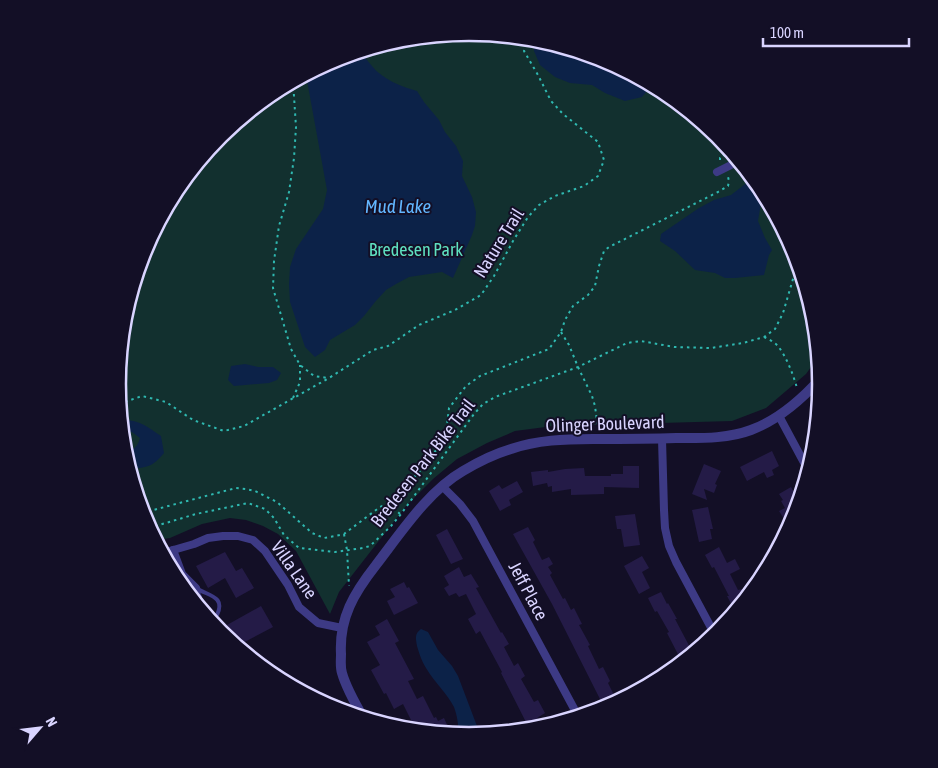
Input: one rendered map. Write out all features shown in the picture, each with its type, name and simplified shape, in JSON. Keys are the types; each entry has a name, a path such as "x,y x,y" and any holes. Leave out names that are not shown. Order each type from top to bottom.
{"street":[{"path":"717,172 732,164"},
{"name":"Olinger Boulevard","path":"359,709 342,672 340,647 343,622 351,602 368,575 414,516 442,486 461,472 511,448 538,442 730,436 751,430 779,416 812,387"},
{"path":"779,416 803,460"},
{"path":"662,439 664,510 670,546 676,562 710,627"},
{"name":"Jeff Place","path":"442,486 474,521 575,710"},
{"name":"Villa Lane","path":"170,551 208,538 223,536 238,536 253,540 266,551 288,585 299,607 318,623 342,628"},
{"path":"173,550 179,566"},
{"path":"188,580 196,588"}],"lane":[{"path":"196,588 200,596"},
{"path":"196,588 216,597 220,609 216,615"}],"path":[{"name":"Nature Trail","path":"127,402 142,396 166,402 193,420 224,430 244,426 329,378 373,350 388,346 419,325 455,310 481,295 528,217 539,205 555,196 584,186 598,176 604,160 598,142 563,114 551,101 524,51 526,46"},
{"path":"294,90 296,127 294,158 290,192 279,226 274,261 274,288 291,349 300,365 314,376 329,378"},
{"path":"720,158 724,156"},
{"path":"150,511 236,488 246,489 255,491 277,502 312,533 324,538 344,534 380,507 389,503 421,470 440,445 446,433 450,408 471,381 549,349 561,332 573,306 588,295 595,286 604,251 728,186 729,180 726,174"},
{"name":"Bredesen Park Bike Trail","path":"157,526 196,514 248,503 265,509 274,518 284,535 298,548 335,552 370,546 401,514 483,404 495,397 578,367 627,343 641,341 674,347 711,348 743,343 764,336 775,329 783,313 794,275"},
{"path":"561,332 570,345 596,406 598,430"},
{"path":"764,336 777,345 786,360 794,376 800,399"},
{"path":"294,398 300,382 300,365"},
{"path":"389,503 403,517"},
{"path":"344,534 349,585"}],"green space":[{"name":"Bredesen Park","path":"469,41 514,44 579,59 640,87 678,112 695,126 741,175 776,232 794,274 800,295 809,339 811,367 806,374 766,408 732,421 553,426 515,431 487,443 457,459 433,479 406,506 339,592 330,614 296,551 278,534 263,526 246,520 230,518 202,524 164,539 144,494 129,429 126,384 129,339 144,274 172,213 197,175 211,158 260,112 317,77 359,59 380,53 424,44 447,42"}],"water":[{"path":"534,48 579,59 621,77 647,91 642,97 625,101 605,93 592,85 570,83 555,77 540,65"},
{"name":"Mud Lake","path":"365,57 376,71 387,79 417,91 456,146 463,161 462,176 472,197 476,212 475,226 453,278 442,272 409,277 396,284 386,290 355,325 330,340 325,350 315,357 305,347 290,302 290,267 296,249 323,209 327,190 307,82 338,67"},
{"path":"746,183 761,205 758,221 772,250 764,275 725,278 715,273 695,270 675,251 660,241 661,234 699,208 714,200 731,195"},
{"path":"245,364 258,367 273,367 281,373 277,380 269,383 234,386 228,380 231,366"},
{"path":"128,420 138,422 161,436 164,453 150,466 137,468 133,449 138,444 140,438 130,432"},
{"path":"421,629 428,632 438,650 452,666 458,676 477,727 458,726 454,707 423,663 417,646 417,633"}],"building":[{"path":"772,451 779,466 772,470 774,475 767,478 764,472 747,481 740,467"},
{"path":"704,464 721,471 715,484 717,485 714,493 704,489 707,500 692,494"},
{"path":"623,466 639,466 639,488 604,487 604,494 571,495 571,489 552,492 552,486 548,487 547,483 533,486 531,472 584,468 585,476 611,476 611,474 623,474"},
{"path":"517,481 523,492 509,500 511,505 500,511 489,491 499,485 502,489"},
{"path":"791,487 794,493 784,519 779,511 785,508 779,494"},
{"path":"708,507 713,529 710,529 712,539 699,542 692,510"},
{"path":"635,514 640,545 624,547 621,529 617,529 615,516"},
{"path":"528,527 542,560 549,557 553,564 548,567 552,573 550,575 571,610 574,608 582,624 579,625 590,645 588,646 599,669 603,667 614,694 601,701 552,604 513,534"},
{"path":"447,529 463,559 451,564 436,535"},
{"path":"719,547 727,563 735,559 740,569 730,574 738,590 742,589 743,591 732,604 714,567 712,568 705,555"},
{"path":"225,552 236,571 242,568 254,588 236,598 225,578 208,588 196,566"},
{"path":"642,556 649,568 642,572 650,588 639,594 624,566"},
{"path":"459,567 464,577 471,574 479,587 476,588 509,644 504,647 514,666 518,663 525,676 521,679 534,702 538,700 545,713 537,718 538,720 526,722 480,631 476,634 468,619 476,614 466,594 459,597 456,593 449,596 444,588 449,585 444,576"},
{"path":"404,582 418,603 394,615 387,601 395,597 390,589"},
{"path":"661,592 677,619 675,619 690,646 679,655 667,633 669,632 648,598"},
{"path":"261,606 273,627 244,643 226,625"},
{"path":"387,619 399,641 395,643 414,679 408,681 417,699 423,696 434,718 436,717 438,721 444,718 448,726 412,722 403,704 394,709 371,670 380,665 367,642 380,635 375,626"}]}
